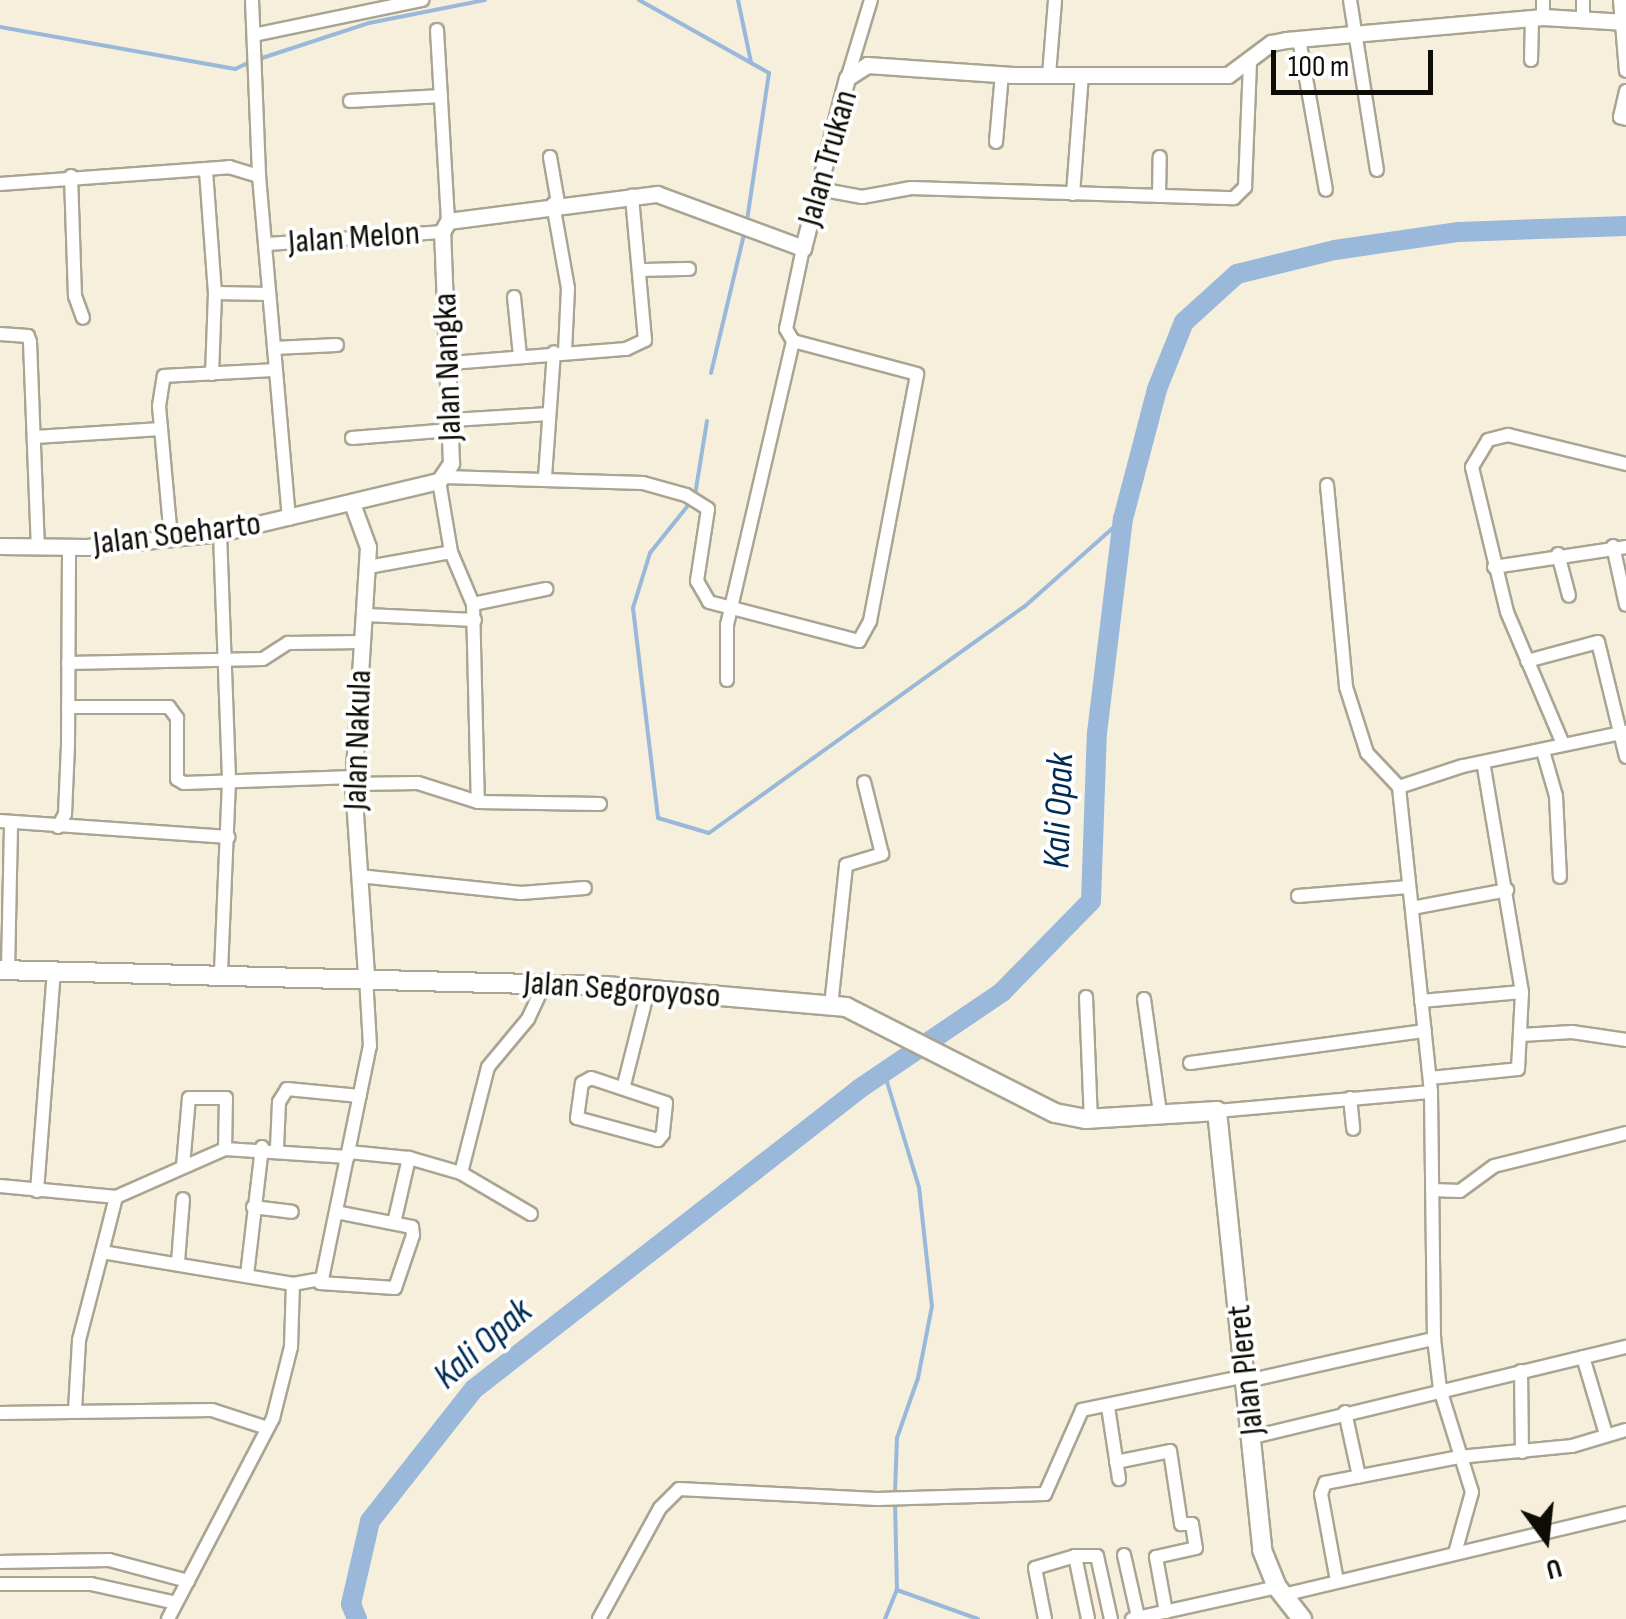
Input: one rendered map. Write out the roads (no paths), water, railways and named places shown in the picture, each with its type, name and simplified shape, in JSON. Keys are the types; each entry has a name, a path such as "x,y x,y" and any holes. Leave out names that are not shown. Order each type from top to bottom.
{"main road":[{"name":"Jalan Segoroyoso","path":"4,970 544,984 832,1006 861,1011 1036,1105 1091,1118 1217,1111"},
{"name":"Jalan Pleret","path":"1217,1111 1262,1550 1280,1591 1299,1615"}],"street":[{"path":"252,0 258,176 289,519"},
{"path":"255,39 396,2 422,0"},
{"path":"846,78 870,0"},
{"path":"1049,75 1055,0"},
{"path":"1350,0 1360,35 1377,170"},
{"path":"1532,60 1543,0"},
{"path":"1620,0 1626,71"},
{"path":"819,189 862,197 911,188 1241,195 1250,63 1271,43 1537,18 1583,8 1623,22"},
{"path":"437,30 445,227"},
{"path":"1299,39 1326,190"},
{"name":"Jalan Trukan","path":"445,227 555,203 669,197 770,240 802,248 846,78 880,63 1002,74 1222,76 1250,63"},
{"path":"996,142 1002,74"},
{"path":"1073,194 1082,74"},
{"path":"1626,91 1620,116 1626,119"},
{"path":"350,102 442,96"},
{"path":"545,478 549,414 568,288 550,157"},
{"path":"1159,196 1160,157"},
{"path":"0,184 70,176 249,169 258,176"},
{"path":"206,172 215,293 212,374"},
{"path":"70,176 75,296 83,318"},
{"path":"451,363 626,349 645,340 642,270 632,196"},
{"name":"Jalan Melon","path":"266,244 445,227"},
{"name":"Jalan Nangka","path":"353,506 442,479 452,425 445,227"},
{"path":"478,802 475,620 473,604 451,552 442,479 545,478 643,484 705,504 698,581 709,602 848,642 865,638 917,374 793,340 786,329 802,248"},
{"path":"642,270 688,269"},
{"path":"215,293 270,294"},
{"path":"514,297 520,356"},
{"path":"0,334 21,334 30,342 38,546"},
{"path":"727,680 730,610 793,340"},
{"path":"274,348 337,345"},
{"path":"171,538 161,429 164,376 276,370"},
{"path":"352,438 549,414"},
{"path":"35,437 161,429"},
{"path":"1563,744 1527,661 1494,567 1472,475 1488,440 1508,434 1626,464"},
{"path":"1327,485 1346,687 1367,753 1398,787 1430,1085 1434,1338 1440,1388 1472,1492 1455,1554"},
{"name":"Jalan Soeharto","path":"0,546 69,547 220,534 353,506"},
{"name":"Jalan Nakula","path":"353,506 368,567 353,780 366,977"},
{"path":"220,534 228,660 229,780 221,974"},
{"path":"1494,567 1619,546 1626,605"},
{"path":"58,827 65,814 69,547"},
{"path":"368,567 451,552"},
{"path":"1558,554 1569,596"},
{"path":"473,604 546,589"},
{"path":"366,615 475,620"},
{"path":"68,663 264,659 284,644 364,642"},
{"path":"1527,661 1598,642 1626,757"},
{"path":"68,707 168,707 177,718 179,782 353,780 418,784 478,802 600,804"},
{"path":"1398,787 1483,762 1623,733"},
{"path":"1543,751 1556,796 1560,877"},
{"path":"1217,1111 1350,1098 1514,1073 1521,1035 1522,992 1508,890 1483,762"},
{"path":"832,1006 846,864 882,854 864,782"},
{"path":"4,970 5,822 228,837"},
{"path":"360,876 522,893 584,888"},
{"path":"1298,896 1409,887"},
{"path":"1412,908 1508,890"},
{"path":"37,1192 54,971"},
{"path":"320,1282 373,1018 366,977"},
{"path":"461,1173 490,1062 528,1019 544,984"},
{"path":"624,1086 648,990"},
{"path":"1422,1001 1522,992"},
{"path":"1086,997 1091,1118"},
{"path":"1144,999 1160,1114"},
{"path":"1190,1063 1424,1032"},
{"path":"1521,1035 1572,1032 1626,1040"},
{"path":"591,1078 624,1086 666,1103 668,1118 658,1140 574,1115 582,1083 591,1078"},
{"path":"276,1148 279,1102 287,1089 360,1096"},
{"path":"184,1166 188,1098 226,1098 225,1149"},
{"path":"1350,1098 1353,1129"},
{"path":"1432,1190 1460,1191 1494,1166 1626,1133"},
{"path":"0,1186 116,1197 225,1149 262,1147 408,1158 461,1173 531,1214"},
{"path":"247,1275 262,1147"},
{"path":"394,1223 408,1158"},
{"path":"75,1410 79,1340 116,1197"},
{"path":"178,1262 183,1199"},
{"path":"253,1207 292,1212"},
{"path":"102,1252 293,1284 320,1282 395,1288 414,1231 394,1223 336,1212"},
{"path":"168,1619 267,1428 291,1346 293,1284"},
{"path":"600,1619 660,1508 680,1489 877,1499 1044,1494 1079,1413 1434,1338"},
{"path":"1253,1437 1440,1388 1626,1347"},
{"path":"1583,1357 1606,1434"},
{"path":"1520,1370 1522,1452"},
{"path":"1108,1406 1119,1479"},
{"path":"0,1413 212,1410 267,1428"},
{"path":"1345,1412 1359,1476"},
{"path":"1337,1581 1320,1489 1359,1476 1459,1457 1522,1452 1626,1430"},
{"path":"1116,1462 1170,1451 1181,1524 1192,1524 1196,1548 1156,1557 1166,1612"},
{"path":"1124,1555 1135,1618 1315,1586 1626,1513"},
{"path":"1046,1619 1036,1568 1075,1556 1098,1557 1111,1619"},
{"path":"1075,1556 1088,1619"},
{"path":"0,1562 109,1560 188,1581"},
{"path":"0,1584 91,1584 176,1604"},
{"path":"1299,1615 1315,1586"}],"waterway":[{"path":"259,59 369,23 485,0"},
{"path":"639,0 769,73 747,221"},
{"path":"738,0 751,62"},
{"path":"0,27 235,69 250,62"},
{"name":"Kali Opak","path":"357,1619 351,1604 370,1521 474,1389 859,1089 1002,992 1091,901 1097,733 1123,519 1157,389 1184,322 1237,274 1335,250 1459,232 1626,226"},
{"path":"711,373 745,230"},
{"path":"695,495 707,421"},
{"path":"690,503 650,553 633,608 658,818 709,833 1024,607 1123,519"},
{"path":"884,1072 919,1187 932,1306 918,1378 897,1438 895,1493"},
{"path":"885,1619 897,1590 895,1502"},
{"path":"897,1590 978,1619"}]}
